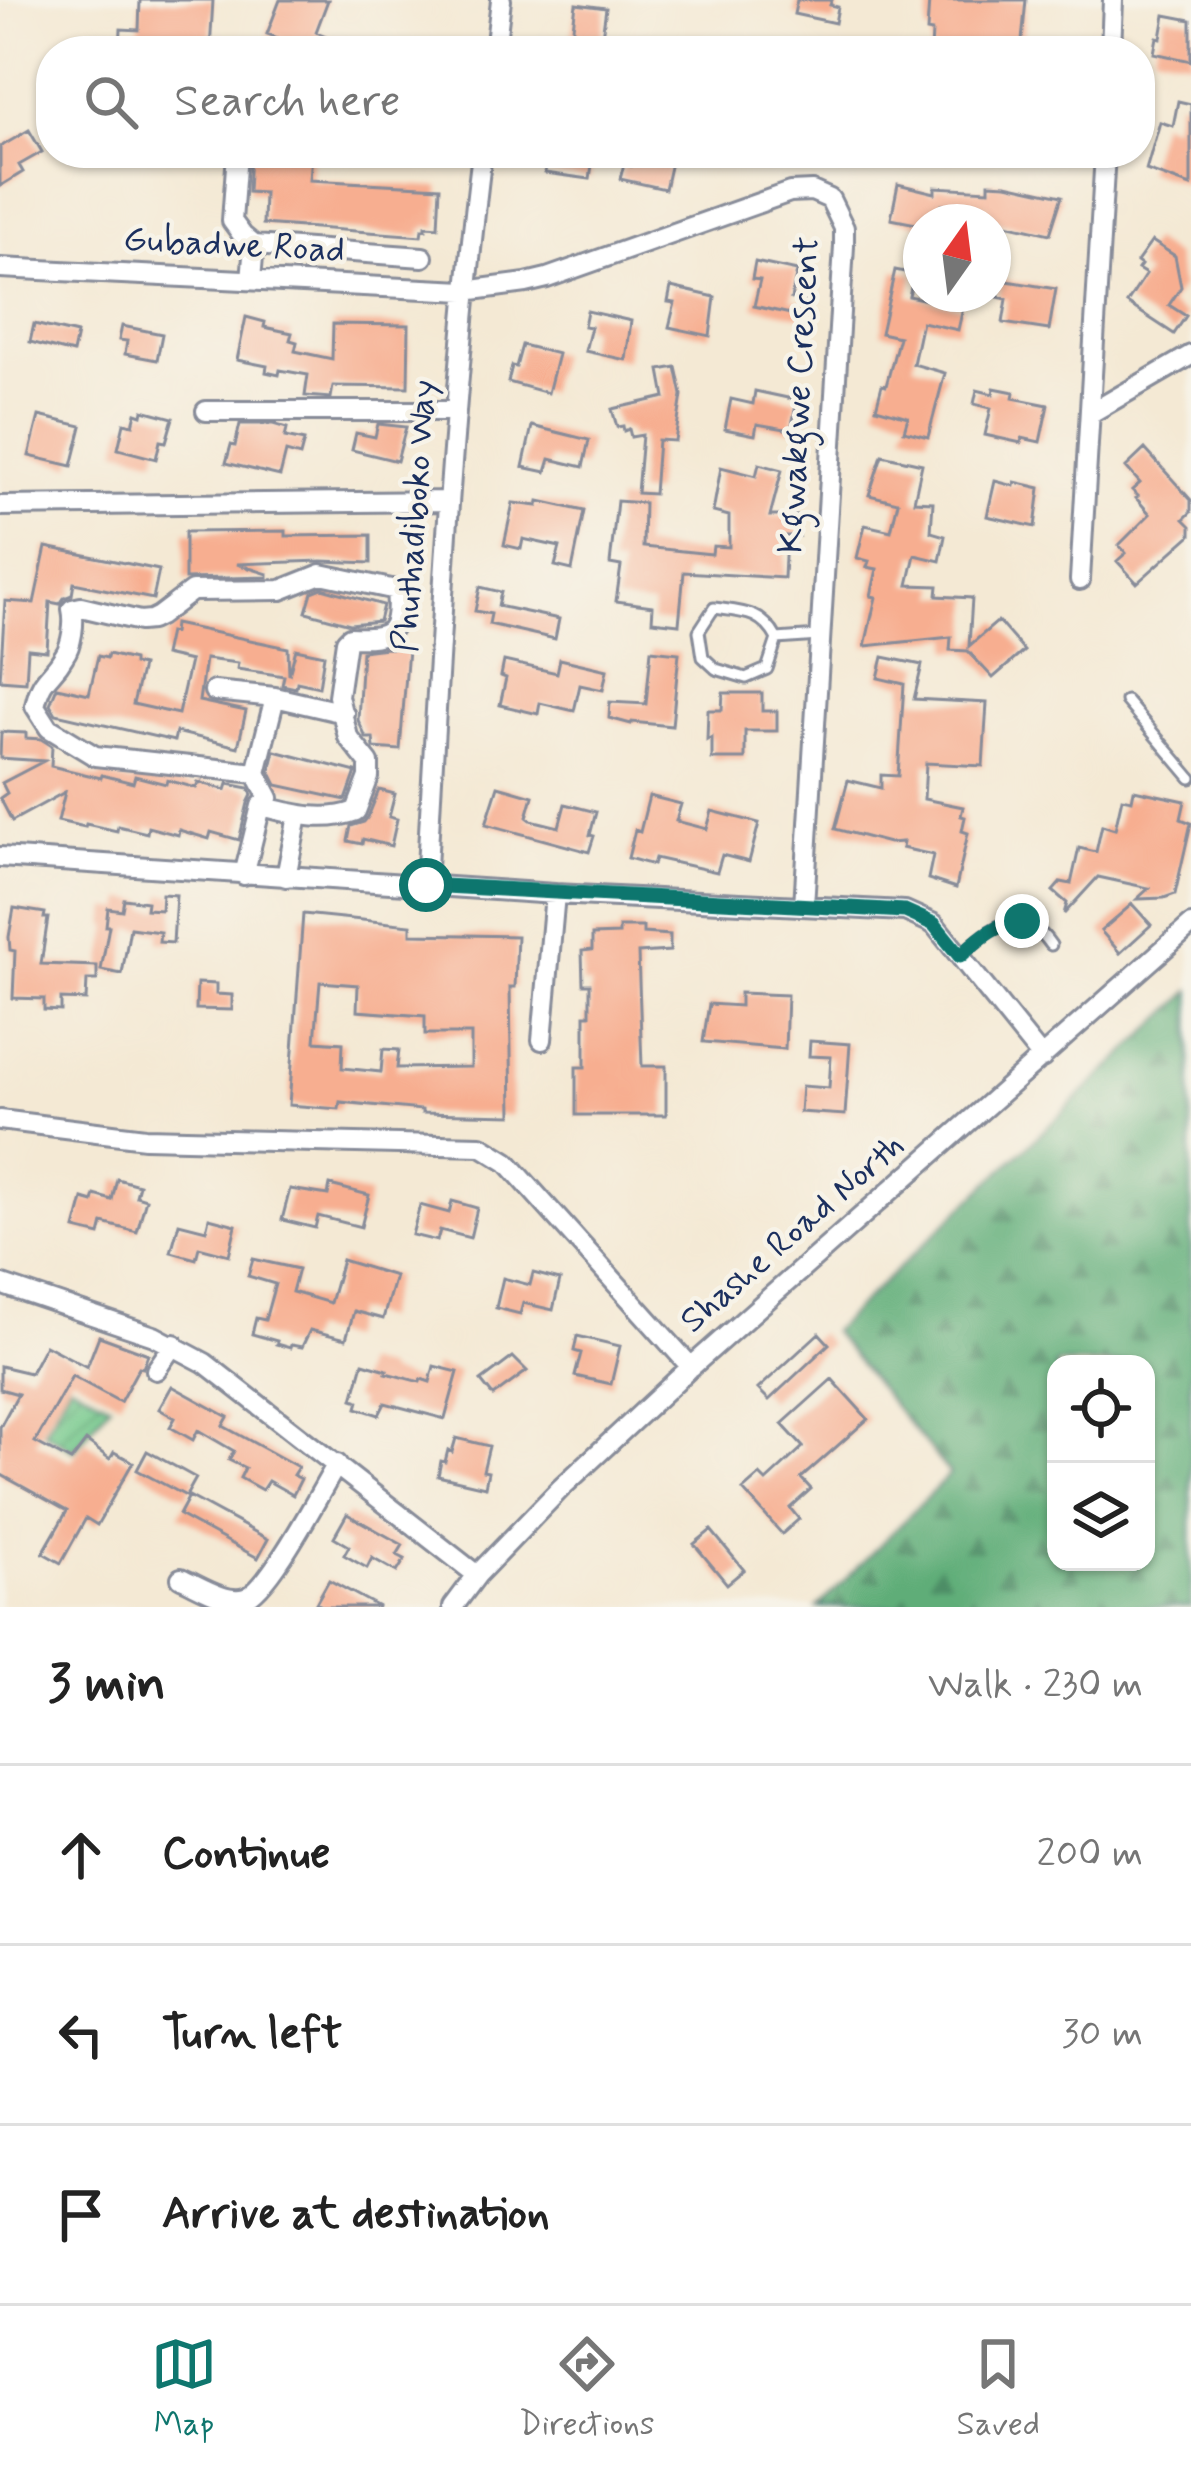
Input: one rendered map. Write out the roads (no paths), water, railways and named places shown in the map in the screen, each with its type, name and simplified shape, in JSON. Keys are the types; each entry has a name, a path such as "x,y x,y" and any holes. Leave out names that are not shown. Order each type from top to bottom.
{"street":[{"path":"497,36 501,0"},
{"path":"1112,36 1113,0"},
{"path":"236,168 232,221 254,244 423,256"},
{"name":"Phuthadiboko Way","path":"426,885 448,502 480,168"},
{"path":"1080,580 1104,168"},
{"name":"Kgwakgwe Crescent","path":"465,291 547,278 790,192 812,191 830,199 844,228 844,246 804,906"},
{"path":"251,280 254,244"},
{"name":"Gubadwe Road","path":"0,268 465,291"},
{"path":"1090,413 1191,355"},
{"path":"206,411 456,411"},
{"path":"0,506 448,502"},
{"path":"256,773 95,756 50,728 35,706 44,679 64,657 75,619 72,609 151,620 192,591 281,590 321,574 396,590 391,630 376,639 347,639 338,696 348,737 369,763 369,777 356,811 337,818 298,816 261,806"},
{"path":"214,691 344,713"},
{"path":"244,874 261,806 269,798 256,773 274,698"},
{"path":"286,877 298,816"},
{"path":"0,857 555,894 905,911 934,924 1042,1058"},
{"path":"542,1040 555,894"},
{"name":"Shashe Road North","path":"453,1607 477,1575 561,1489 691,1367 1191,925"},
{"path":"0,1120 145,1138 482,1146 507,1162 691,1367"},
{"path":"0,1284 173,1344 231,1381 477,1575"},
{"path":"156,1370 173,1344"},
{"path":"181,1578 230,1599 246,1598 265,1584 338,1464"}],"lane":[{"path":"714,608 746,612 768,622 777,639 767,669 746,678 716,669 704,657 699,631 714,608"},
{"path":"777,639 820,636"},
{"path":"1126,701 1191,778"},
{"path":"960,956 990,929 1005,923 1022,921 1035,927 1051,945"}]}
